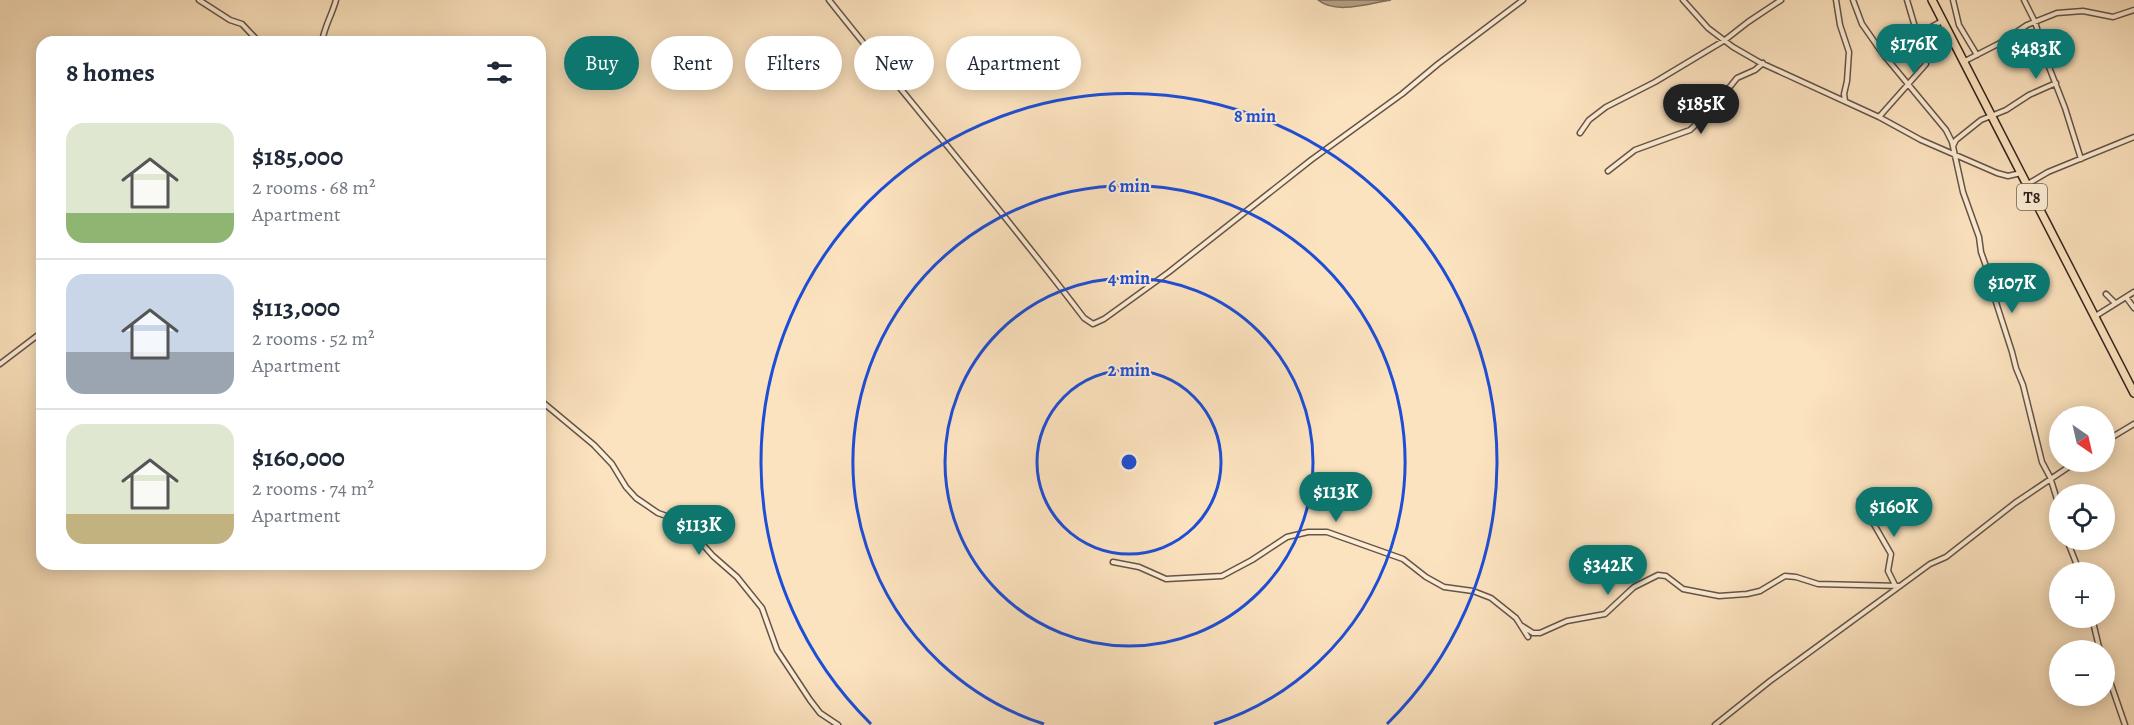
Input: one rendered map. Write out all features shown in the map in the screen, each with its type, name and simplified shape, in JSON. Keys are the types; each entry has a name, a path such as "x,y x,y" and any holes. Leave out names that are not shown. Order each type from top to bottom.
{"highway":[{"name":"T8","path":"1932,0 2134,393"}],"street":[{"path":"199,0 230,20 242,24 253,36"},
{"path":"323,36 336,0"},
{"path":"830,0 939,138 1042,262 1084,318 1093,324 1104,319 1169,272 1311,160 1402,94 1523,0"},
{"path":"1683,0 1708,28 1733,47 1763,63 1879,117 1906,133 2003,176 2021,173"},
{"path":"1580,133 1589,120 1606,107 1655,82 1725,40 1781,0"},
{"path":"1836,0 1840,25 1850,52 1845,102"},
{"path":"1853,0 1863,24 1883,54 1941,123 1953,147"},
{"path":"1879,117 1926,64 1907,0"},
{"path":"1953,0 1959,25 1977,56"},
{"path":"2024,0 2035,22 2081,159"},
{"path":"1963,62 2035,22 2063,12 2083,11 2113,17 2134,10"},
{"path":"1883,54 1942,21"},
{"path":"1608,171 1635,150 1690,130 1712,109 1737,78 1755,70 1763,63"},
{"path":"2052,484 2042,462 2023,385 1993,293 1979,237 1963,192 1953,147 1956,140 1981,120 2006,110 2029,95 2056,83"},
{"path":"2026,185 2048,172 2134,137"},
{"path":"2094,317 2134,292"},
{"path":"2106,294 2115,303"},
{"path":"2126,297 2134,308"},
{"path":"0,364 36,337"},
{"path":"546,405 612,464 626,487 636,498 658,513 683,522 724,567 737,577 762,608 777,650 810,700 820,713 838,725"},
{"path":"2115,435 2134,424"},
{"path":"1715,725 1897,586 1949,554 1984,525 2061,472"},
{"path":"1860,500 1891,554 1888,571 1897,586"},
{"path":"1113,562 1139,567 1166,579 1222,576 1287,537 1308,532 1327,532 1400,558 1437,584 1451,589 1473,591 1491,598 1516,618 1528,637"},
{"path":"1522,626 1533,633 1540,633 1567,621 1605,614 1634,587 1658,575 1666,576 1683,589 1719,596 1760,591 1785,576 1818,584 1897,586"},
{"path":"2115,696 2125,725"}],"shaded area":[{"path":"1318,0 1391,0 1334,7"}]}
